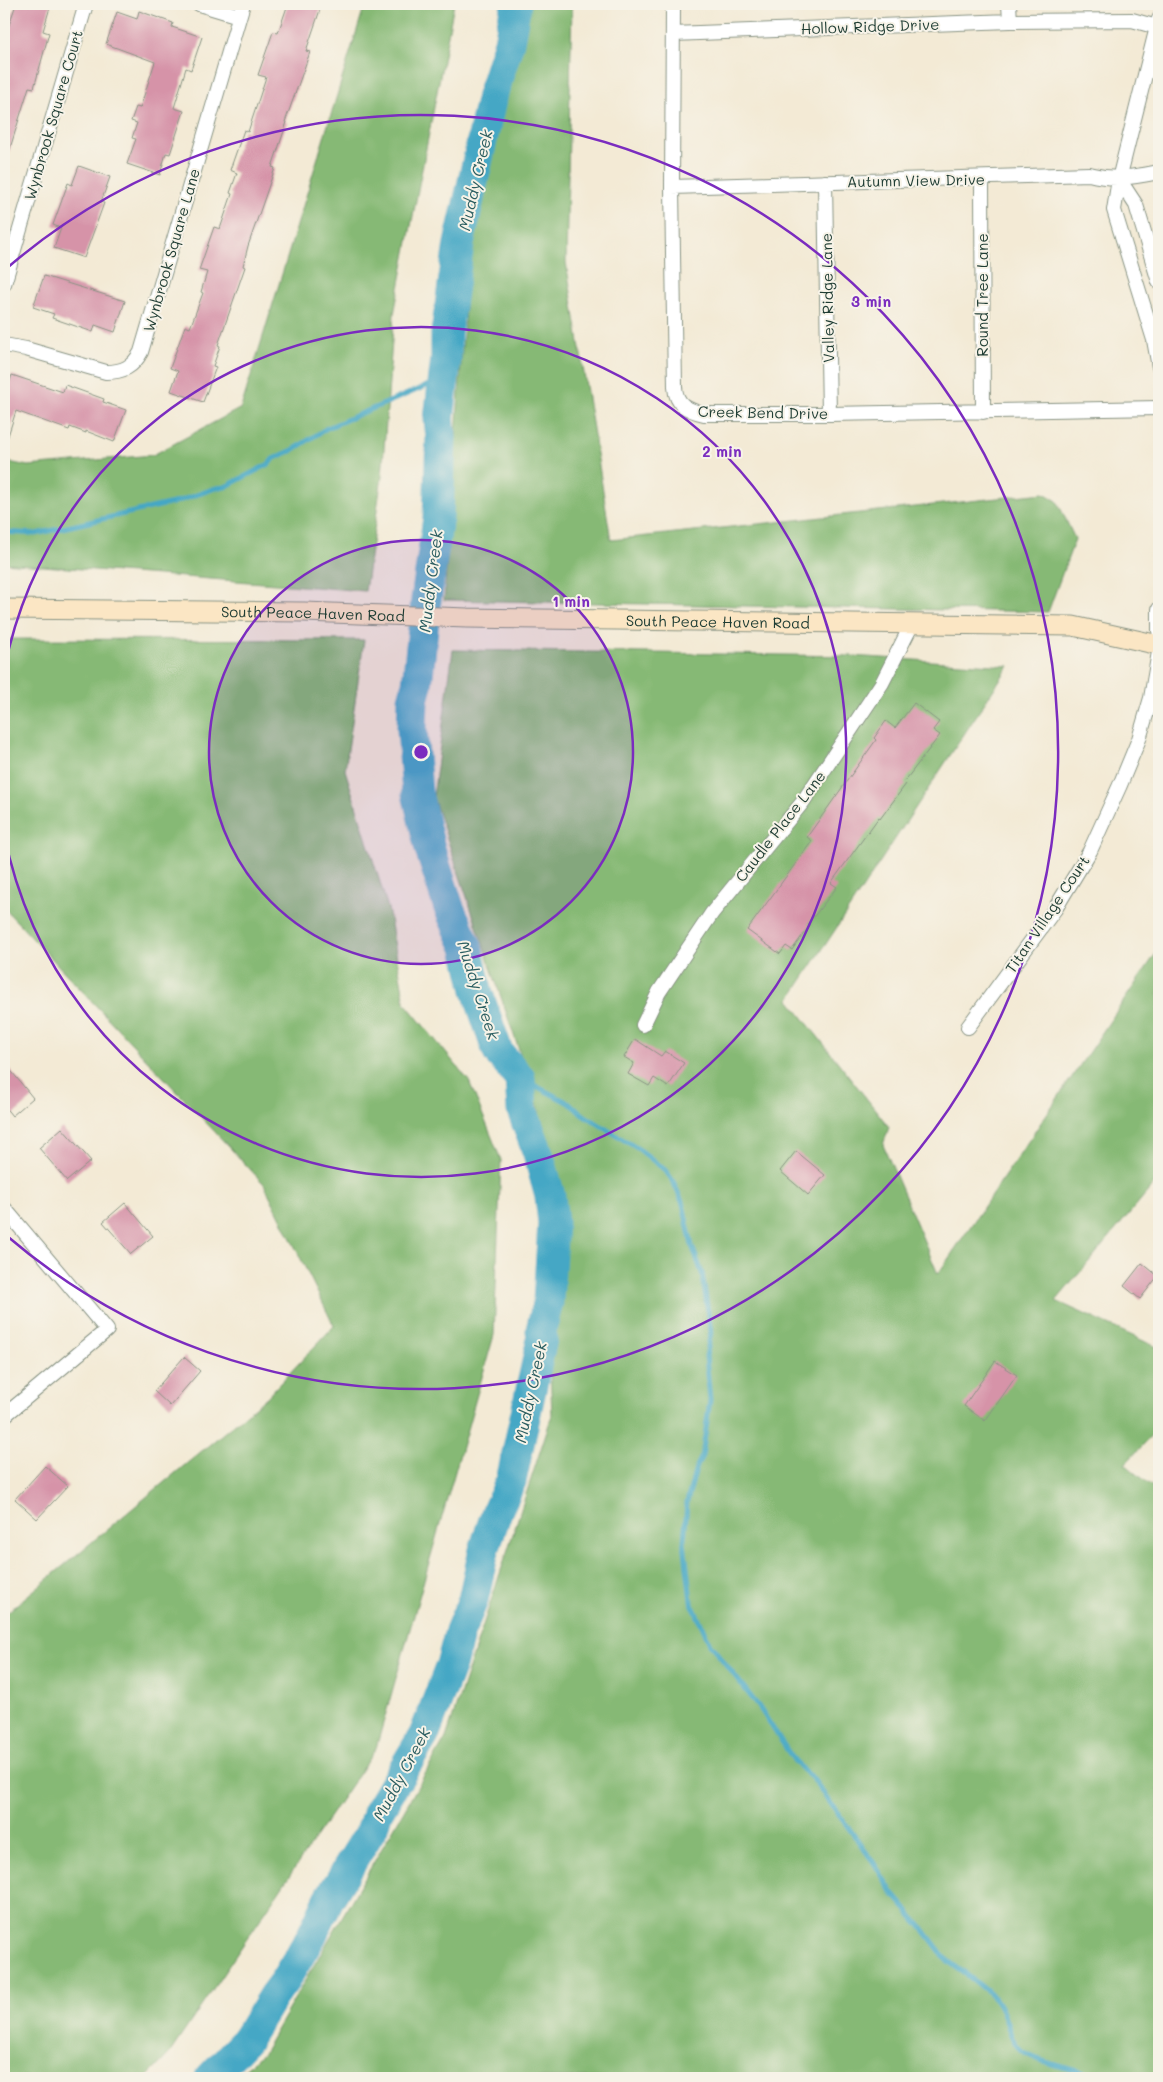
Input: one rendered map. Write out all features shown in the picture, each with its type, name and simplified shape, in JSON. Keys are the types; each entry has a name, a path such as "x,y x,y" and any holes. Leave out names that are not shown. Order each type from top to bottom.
{"main road":[{"name":"South Peace Haven Road","path":"4,608 304,612 467,618 1073,626 1159,645"}],"street":[{"name":"Wynbrook Square Court","path":"4,284 86,4"},
{"path":"199,4 241,10"},
{"name":"Creek Bend Drive","path":"673,4 672,187 675,396 686,409 704,414 829,414 1159,408"},
{"path":"1009,4 1010,21"},
{"name":"Wynbrook Square Lane","path":"4,345 26,349 106,372 118,372 128,368 136,360 141,352 241,10"},
{"name":"Hollow Ridge Drive","path":"673,34 1010,21 1132,20 1158,23"},
{"path":"1158,23 1119,179 1114,210 1157,339 1159,366"},
{"name":"Autumn View Drive","path":"672,187 1089,174 1107,179 1119,179 1159,172"},
{"name":"Round Tree Lane","path":"982,178 983,412"},
{"path":"1119,179 1136,205 1159,282"},
{"name":"Valley Ridge Lane","path":"825,182 829,414"},
{"path":"1159,609 1159,631"},
{"name":"Caudle Place Lane","path":"643,1025 659,992 712,913 802,802 882,684 912,624"},
{"name":"Titan Village Court","path":"968,1027 1055,908 1090,851 1139,739 1151,698 1159,652"},
{"path":"4,1208 107,1330 4,1416"}],"green space":[{"path":"365,4 454,4 394,314 382,476 365,591 4,563 4,461 28,466 153,455 241,408"},
{"path":"517,4 572,4 566,262 611,540 1044,493 1057,501 1075,539 1048,612 444,600 467,282"},
{"path":"4,639 364,640 345,770 388,908 405,1003 469,1081 501,1160 494,1335 376,1748 169,2054 146,2078 4,2078 4,1615 267,1397 334,1326 264,1184 4,908"},
{"path":"453,650 851,656 1009,666 789,1000 889,1127 883,1145 938,1274 1159,949 1159,1178 1056,1301 1159,1348 1159,1428 1125,1464 1159,1492 1159,2078 234,2078 263,2053 446,1738 552,1415 539,1109 433,797"}],"building":[{"path":"16,4 51,4 43,31 49,33 34,88 29,87 7,158 4,157 4,40"},
{"path":"288,4 322,4 306,51 310,52 285,122 287,122 272,167 275,168 248,246 243,266 245,267 218,345 220,346 213,366 216,367 203,402 171,391 178,371 170,368 185,326 190,328 203,293 201,292 207,272 199,270 214,227 220,229 232,194 230,193 237,173 230,170 244,130 248,132 266,77 258,75 273,32 278,33"},
{"path":"139,11 173,23 172,27 202,37 191,70 186,68 174,108 184,111 170,154 166,153 160,175 127,164 136,139 132,138 137,123 131,121 136,107 140,108 155,62 106,44 117,12 137,19"},
{"path":"79,166 110,177 101,202 104,203 84,258 54,248 61,228 53,225 68,183 72,185"},
{"path":"44,276 125,301 115,332 95,325 93,332 52,318 54,314 33,307"},
{"path":"12,375 63,392 65,385 104,399 103,402 126,410 114,442 86,431 86,433 70,427 69,430 16,411 7,439 4,439 4,382 9,384"},
{"path":"914,703 939,722 933,730 940,735 904,782 906,784 880,819 879,817 831,883 837,887 808,924 810,925 792,950 786,946 780,954 747,930 812,841 807,837 876,740 874,738 886,721 895,728"},
{"path":"635,1039 661,1056 665,1051 684,1063 668,1087 654,1078 649,1086 628,1074 634,1063 624,1057"},
{"path":"4,1062 33,1098 12,1116 4,1106"},
{"path":"62,1128 91,1161 67,1181 39,1148"},
{"path":"796,1151 825,1175 808,1195 780,1171"},
{"path":"125,1203 153,1236 131,1254 103,1222"},
{"path":"1142,1263 1158,1276 1140,1299 1124,1286"},
{"path":"184,1357 200,1371 170,1406 154,1391"},
{"path":"995,1361 1017,1375 985,1421 964,1406"},
{"path":"45,1466 68,1486 37,1519 15,1499"}],"waterway":[{"name":"Muddy Creek","path":"210,2078 246,2040 285,1980 312,1935 329,1899 373,1827 377,1813 424,1735 451,1665 460,1631 473,1600 484,1550 497,1511 511,1481 542,1339 541,1330 548,1302 553,1223 550,1196 538,1153 522,1110 520,1078 498,1052 478,994 467,947 449,908 430,849 417,793 412,728 413,700 417,685 426,600 438,518 441,437 439,419 446,358 446,333 459,244 492,96 509,42 516,4"},
{"path":"4,532 36,534 173,503 216,488 225,487 269,464 273,459 293,450 327,428 443,379"},
{"path":"520,1078 569,1103 584,1115 640,1150 665,1170 673,1181 683,1204 692,1246 702,1273 711,1332 706,1356 710,1400 702,1456 696,1468 687,1502 684,1542 691,1601 710,1644 759,1707 795,1762 813,1779 872,1860 894,1895 924,1930 942,1956 996,2000 1017,2046 1028,2055 1038,2059 1061,2067 1106,2078"}]}
